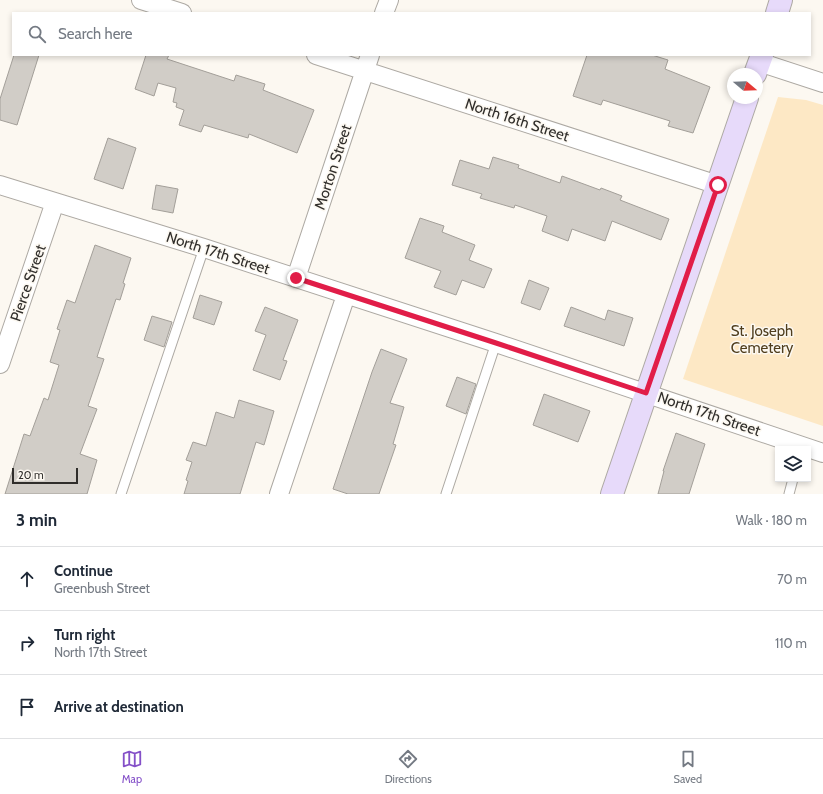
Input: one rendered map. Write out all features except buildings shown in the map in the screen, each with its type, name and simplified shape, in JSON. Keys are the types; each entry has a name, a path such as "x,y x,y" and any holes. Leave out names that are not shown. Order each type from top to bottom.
{"main road":[{"path":"776,12 781,0"},
{"path":"612,494 745,104"}],"street":[{"path":"141,0 179,12"},
{"path":"384,12 388,0"},
{"name":"North 16th Street","path":"322,56 368,63 718,185"},
{"name":"Morton Street","path":"296,278 368,63"},
{"path":"759,64 823,83"},
{"name":"North 17th Street","path":"0,185 204,248 496,343 646,393 797,446"},
{"name":"Pierce Street","path":"0,364 55,202"},
{"path":"279,494 346,295"},
{"name":"North 17th Street","path":"811,450 823,454"}],"lane":[{"path":"120,494 204,248"},
{"path":"446,494 496,343"},
{"path":"789,494 792,482"}],"green space":[{"name":"St. Joseph Cemetery","path":"778,97 806,100 823,105 823,426 683,379"}],"route":[{"path":"296,278 646,393 718,185"}]}
